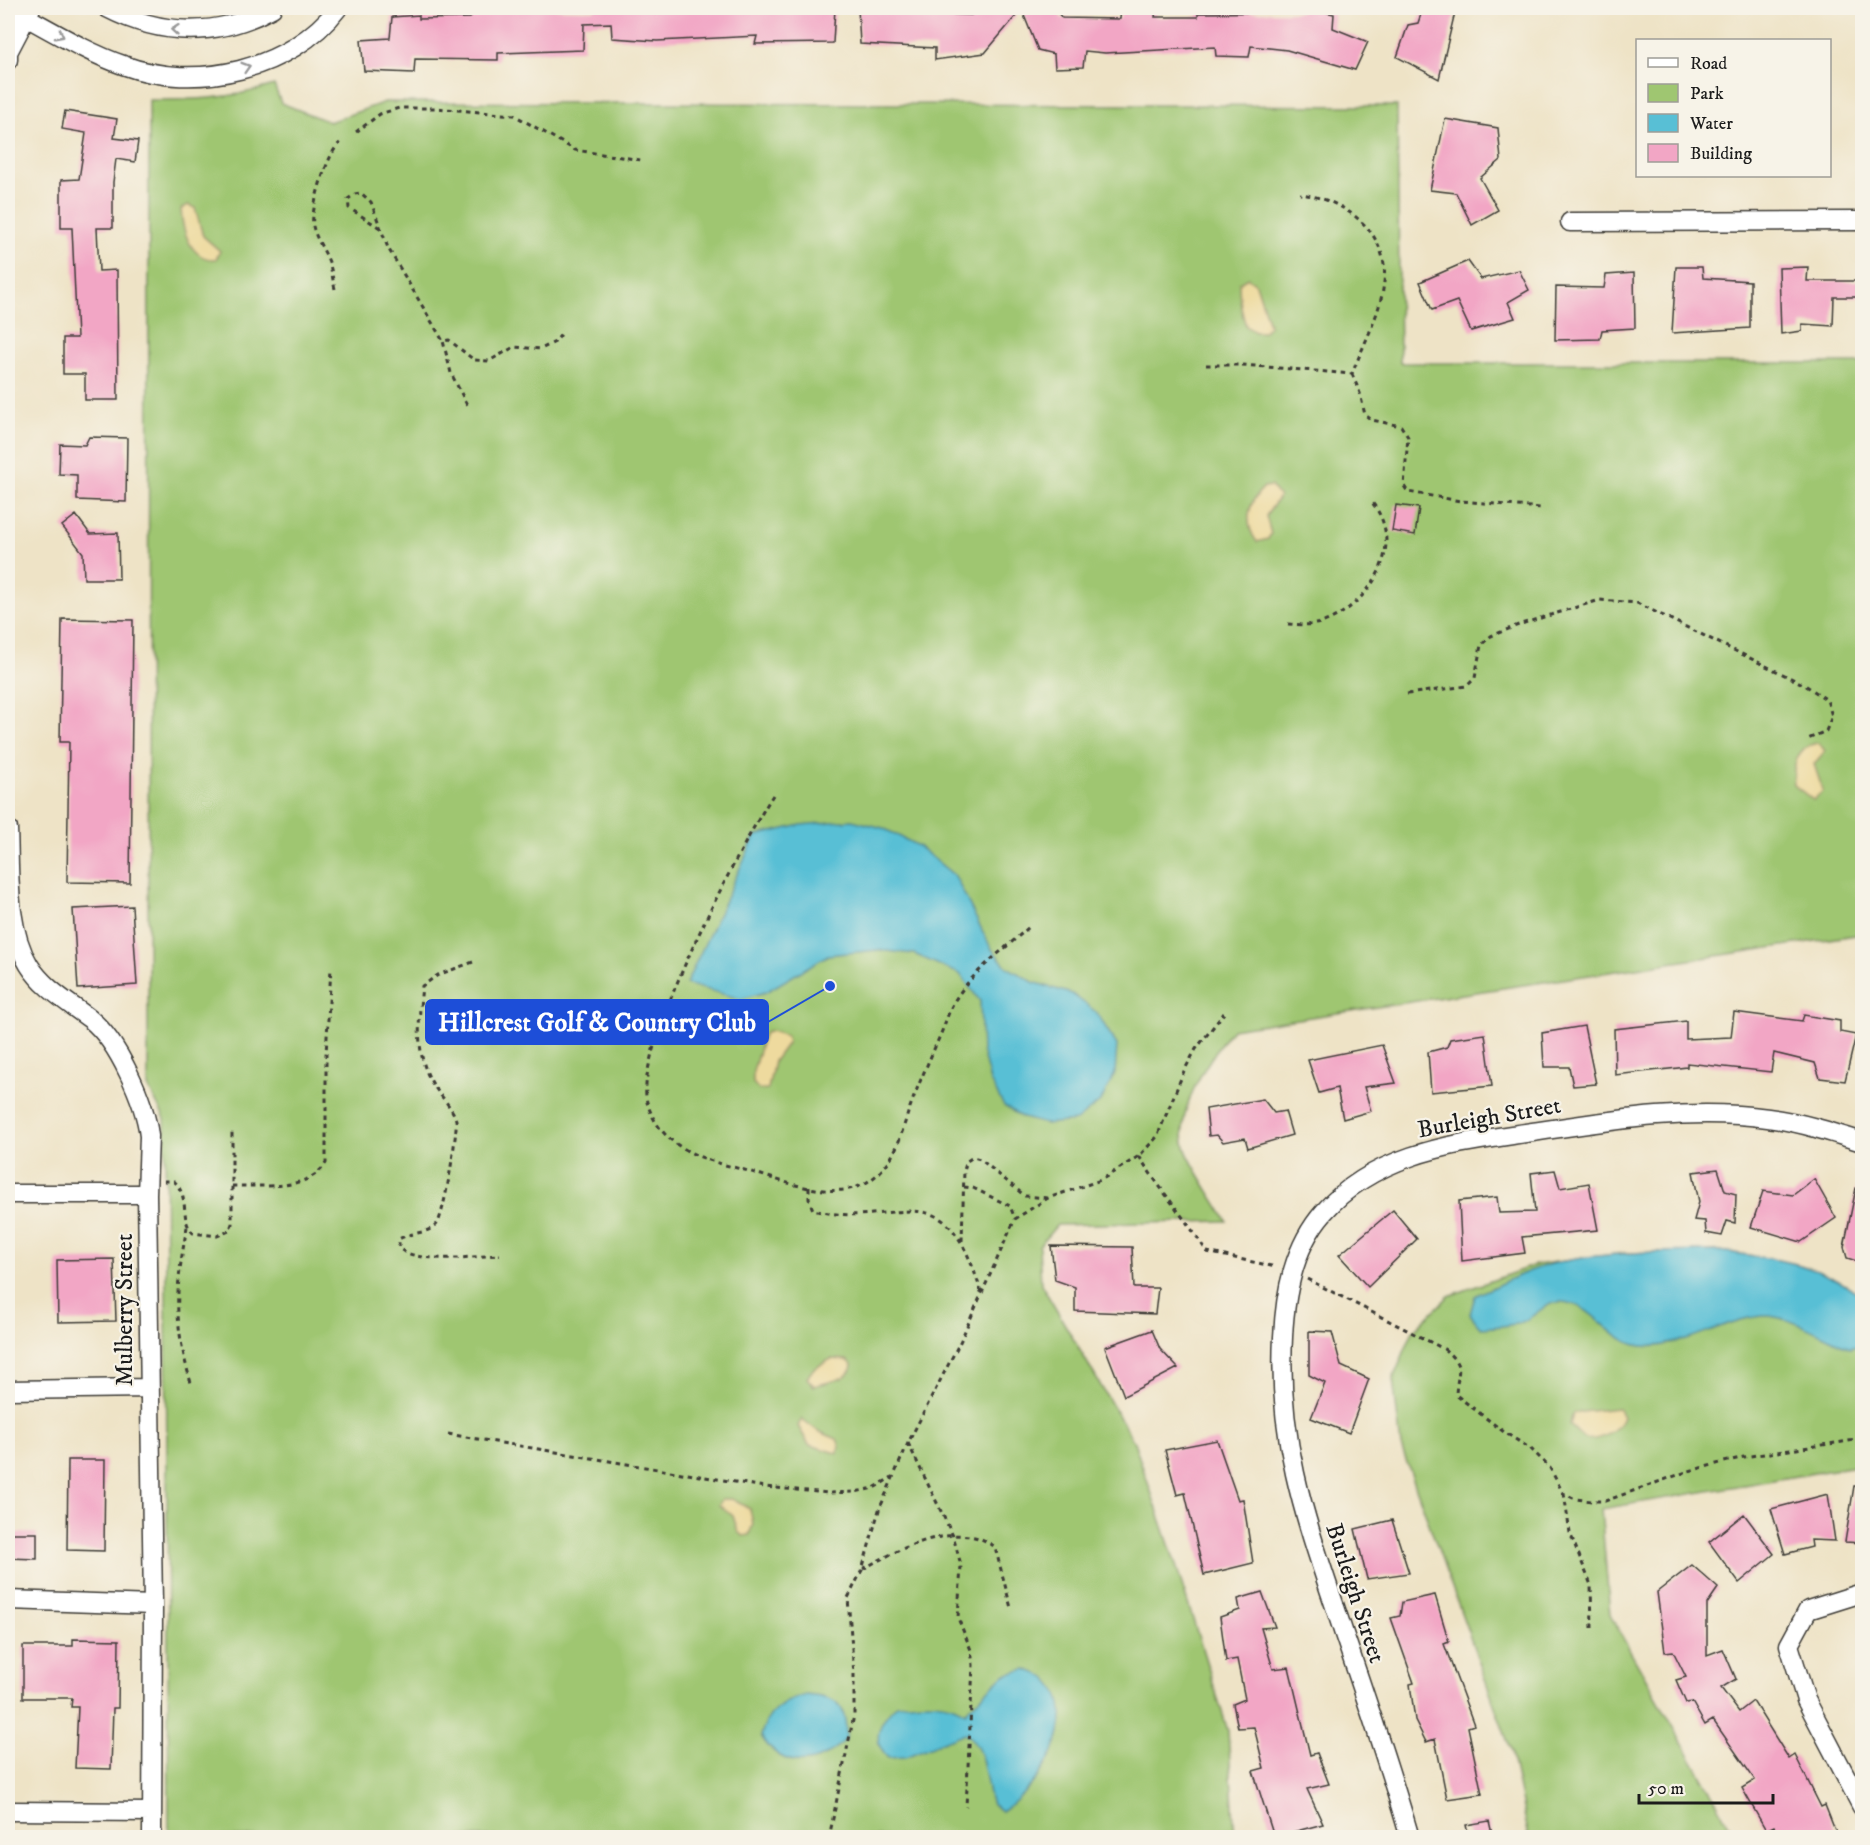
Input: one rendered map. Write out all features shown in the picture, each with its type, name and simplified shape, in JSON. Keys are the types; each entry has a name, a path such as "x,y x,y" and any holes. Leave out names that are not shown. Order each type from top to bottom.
{"street":[{"path":"9,8 28,12 123,66 149,73 200,76 222,74 268,60 311,35 338,8"},
{"path":"107,8 145,24 168,30 189,31 236,24 272,8"},
{"path":"8,60 8,52 28,12"},
{"path":"1570,222 1863,221"},
{"name":"Mulberry Street","path":"8,830 12,907 16,934 23,953 40,981 97,1026 130,1078 146,1117 149,1136 147,1187 148,1388 153,1605 152,1838"},
{"name":"Burleigh Street","path":"1410,1838 1295,1479 1284,1426 1281,1375 1284,1312 1293,1271 1308,1233 1323,1213 1350,1188 1385,1166 1436,1147 1582,1125 1701,1114 1766,1117 1798,1123 1863,1142"},
{"path":"8,1194 147,1187"},
{"path":"8,1390 148,1388"},
{"path":"1863,1593 1808,1610 1789,1645 1806,1700 1863,1807"},
{"path":"8,1600 153,1605"},
{"path":"8,1811 152,1812"}],"path":[{"path":"356,132 380,114 399,108 435,108 514,115 575,150 641,160"},
{"path":"335,289 330,265 313,225 314,208 329,158 340,143"},
{"path":"380,228 349,208 348,199 361,193 371,202 388,248 443,341 451,373 466,405"},
{"path":"1300,194 1340,206 1360,218 1374,236 1384,260 1384,282 1352,374 1360,393 1365,415 1372,420 1401,426 1408,436 1404,486 1408,492 1471,502 1541,508"},
{"path":"443,341 449,340 474,360 489,361 514,347 541,349 555,342 563,332"},
{"path":"1206,365 1242,365 1352,374"},
{"path":"1288,624 1312,625 1328,621 1366,593 1380,573 1385,556 1385,526 1379,510 1371,500"},
{"path":"1407,694 1467,686 1475,678 1481,645 1491,636 1521,624 1600,600 1637,603 1805,685 1827,700 1832,716 1826,731 1808,739"},
{"path":"773,795 746,836 665,1011 648,1068 647,1100 653,1118 679,1148 709,1161 809,1187 844,1190 863,1184 880,1172 891,1158 921,1077 954,1002 965,985 1029,927"},
{"path":"473,962 438,975 422,986 420,1047 429,1079 456,1119 456,1134 444,1203 437,1223 428,1230 407,1234 399,1239 399,1248 405,1254 421,1257 500,1256"},
{"path":"232,1186 297,1183 321,1172 326,1163 328,1151 326,1054 331,968"},
{"path":"829,1838 854,1715 854,1674 848,1598 862,1570 879,1510 908,1443 981,1293 1014,1219 1048,1198 1101,1180 1139,1156 1157,1137 1184,1071 1196,1049 1224,1013"},
{"path":"187,1227 193,1233 203,1235 217,1236 229,1231 232,1224 232,1129"},
{"path":"1139,1156 1164,1196 1183,1214 1207,1252 1293,1271 1444,1349 1458,1361 1461,1370 1456,1395 1504,1432 1531,1449 1550,1468 1563,1492 1570,1533 1590,1585 1593,1628"},
{"path":"962,1242 964,1170 967,1161 973,1157 997,1171 1025,1196 1048,1198"},
{"path":"147,1187 174,1181 183,1191 187,1227 178,1273 177,1323 191,1383"},
{"path":"809,1187 809,1200 813,1210 831,1215 910,1210 932,1214 952,1227 962,1242 973,1265 981,1293"},
{"path":"963,1187 973,1188 1010,1206 1014,1219"},
{"path":"448,1434 676,1473 828,1493 855,1492 874,1488 894,1476"},
{"path":"1563,1492 1575,1499 1605,1501 1689,1471 1744,1457 1863,1439"},
{"path":"908,1443 953,1536 961,1565 958,1618 971,1650 973,1665 966,1807"},
{"path":"862,1570 907,1548 953,1536 975,1536 995,1547 1011,1608"}],"green space":[{"path":"274,85 281,103 329,122 385,102 1397,106 1400,363 1862,363 1862,934 1232,1029 1196,1084 1189,1100 1183,1132 1188,1154 1227,1221 1057,1225 1039,1246 1041,1284 1134,1442 1174,1559 1228,1731 1235,1837 169,1837 165,1119 148,1087 149,100 212,98"},
{"path":"1720,1251 1777,1260 1812,1269 1829,1276 1862,1296 1862,1465 1601,1509 1610,1615 1736,1837 1529,1837 1511,1751 1401,1446 1393,1379 1413,1331 1449,1296 1535,1265 1623,1253"}],"sand":[{"path":"188,205 195,208 203,236 220,251 216,259 200,255 189,242 183,226 181,209"},
{"path":"1248,278 1256,284 1268,321 1269,326 1263,332 1255,332 1246,326 1239,283"},
{"path":"1271,486 1279,497 1266,516 1271,534 1268,539 1257,542 1250,528 1249,513 1254,499 1264,487"},
{"path":"1819,743 1825,751 1814,764 1823,791 1813,800 1794,785 1794,771 1801,752"},
{"path":"772,1031 786,1036 788,1042 774,1061 768,1089 759,1090 753,1083 753,1071 763,1037 765,1033"},
{"path":"831,1359 847,1360 852,1364 851,1370 844,1377 814,1386 807,1378 813,1369"},
{"path":"1618,1408 1623,1417 1621,1422 1602,1437 1584,1439 1570,1425 1573,1413"},
{"path":"802,1419 818,1431 837,1439 840,1447 837,1453 809,1445 798,1426"},
{"path":"722,1499 732,1499 750,1509 753,1524 749,1535 743,1536 738,1532 733,1516 719,1505"}],"water":[{"path":"852,820 883,828 918,846 955,876 991,948 1007,967 1033,982 1072,994 1096,1012 1117,1045 1115,1073 1101,1101 1076,1121 1045,1124 1023,1118 1004,1106 990,1081 982,1050 980,1001 960,974 914,954 878,950 828,955 766,992 741,999 686,984 755,836 801,825"},
{"path":"1720,1251 1777,1260 1812,1269 1829,1276 1862,1296 1862,1345 1850,1348 1798,1324 1769,1316 1737,1321 1673,1343 1641,1346 1620,1338 1592,1315 1573,1304 1556,1302 1527,1320 1502,1326 1481,1328 1470,1314 1475,1296 1517,1276 1549,1265 1580,1258 1620,1254"},
{"path":"1026,1669 1045,1677 1058,1695 1062,1712 1060,1731 1043,1769 1030,1786 1002,1811 992,1805 978,1748 965,1733 905,1757 888,1758 882,1751 878,1737 879,1730 886,1716 897,1704 941,1703 965,1712 1004,1675"},
{"path":"806,1695 827,1698 839,1705 845,1718 846,1739 824,1755 802,1762 780,1756 761,1736 771,1714 783,1704"}],"building":[{"path":"476,8 517,11 517,8 595,10 595,8 835,8 833,43 755,44 757,36 657,41 612,38 611,23 584,24 583,50 498,53 498,60 415,59 414,73 364,71 361,40 390,38 392,17 419,15 419,19 470,18"},
{"path":"858,8 911,8 911,13 971,15 984,8 1009,8 1016,16 985,53 935,60 935,48 860,44"},
{"path":"1021,8 1054,8 1062,18 1120,19 1121,8 1156,8 1155,17 1198,17 1198,13 1301,12 1303,8 1307,8 1334,14 1333,28 1368,42 1355,70 1287,50 1251,46 1249,57 1216,56 1215,47 1105,53 1085,51 1083,67 1055,68 1054,54 1038,50"},
{"path":"1423,8 1456,8 1439,79 1397,57 1408,25 1418,23"},
{"path":"65,111 117,119 114,138 138,141 135,162 116,159 113,182 113,228 97,228 99,271 117,270 118,400 85,400 85,374 63,374 63,338 77,338 72,228 61,228 61,180 79,179 86,133 62,129"},
{"path":"1445,119 1498,128 1501,160 1480,178 1498,210 1472,225 1456,193 1430,190"},
{"path":"1468,261 1481,279 1519,270 1529,290 1508,302 1515,318 1471,331 1457,301 1432,310 1420,282"},
{"path":"1676,267 1702,267 1703,278 1750,281 1750,328 1672,333"},
{"path":"1808,267 1807,281 1863,281 1863,297 1834,297 1833,326 1802,324 1802,331 1781,334 1779,268"},
{"path":"1634,273 1635,328 1602,330 1600,339 1555,340 1556,287 1604,288 1606,275"},
{"path":"89,437 127,438 126,502 77,500 77,475 59,474 60,444 85,445"},
{"path":"1396,505 1419,508 1415,535 1392,531"},
{"path":"76,515 90,534 118,533 119,579 84,579 83,553 62,526"},
{"path":"62,619 133,620 130,883 67,882 69,742 60,742"},
{"path":"132,906 137,985 78,989 73,909"},
{"path":"1734,1012 1802,1021 1804,1015 1840,1021 1840,1032 1856,1035 1845,1081 1820,1078 1815,1063 1774,1053 1771,1072 1687,1063 1687,1067 1615,1075 1614,1029 1686,1021 1686,1039 1731,1037"},
{"path":"1584,1026 1596,1084 1573,1086 1569,1067 1544,1067 1542,1033"},
{"path":"1485,1034 1492,1086 1431,1092 1428,1052 1447,1047 1450,1039"},
{"path":"1382,1045 1396,1083 1364,1087 1371,1111 1343,1119 1337,1088 1319,1093 1308,1060"},
{"path":"1263,1099 1274,1113 1285,1111 1292,1135 1248,1148 1245,1138 1223,1142 1217,1135 1209,1136 1206,1109"},
{"path":"1718,1169 1725,1191 1736,1194 1735,1223 1727,1221 1722,1236 1706,1233 1705,1221 1694,1220 1699,1202 1693,1172"},
{"path":"1555,1170 1560,1188 1589,1183 1598,1230 1522,1237 1525,1253 1462,1261 1459,1201 1497,1197 1499,1213 1535,1212 1531,1173"},
{"path":"1814,1179 1836,1218 1801,1242 1751,1227 1763,1191 1793,1195"},
{"path":"1856,1188 1863,1189 1863,1263 1847,1258 1844,1247"},
{"path":"1393,1210 1417,1239 1368,1287 1339,1255"},
{"path":"1051,1246 1132,1247 1134,1288 1158,1288 1155,1314 1075,1311 1075,1287 1055,1280"},
{"path":"114,1259 116,1321 58,1322 57,1260"},
{"path":"1152,1330 1160,1349 1178,1368 1124,1396 1105,1347"},
{"path":"1309,1331 1332,1332 1341,1366 1369,1379 1349,1433 1311,1418 1325,1383 1309,1375"},
{"path":"1217,1440 1238,1500 1243,1499 1253,1563 1204,1575 1185,1493 1177,1495 1165,1450"},
{"path":"68,1460 105,1460 104,1551 67,1550"},
{"path":"1854,1486 1863,1486 1863,1543 1845,1542"},
{"path":"1828,1494 1835,1541 1811,1540 1812,1547 1785,1554 1771,1509"},
{"path":"1744,1514 1774,1554 1739,1583 1709,1542"},
{"path":"1392,1520 1409,1573 1367,1579 1355,1529"},
{"path":"8,1533 37,1533 37,1559 8,1558"},
{"path":"1692,1565 1718,1588 1707,1604 1707,1655 1723,1649 1736,1679 1721,1688 1739,1712 1753,1701 1789,1759 1795,1755 1821,1807 1825,1805 1838,1838 1778,1838 1774,1826 1766,1830 1742,1788 1755,1780 1713,1720 1705,1725 1692,1702 1686,1703 1676,1680 1686,1677 1673,1651 1665,1652 1657,1592"},
{"path":"1262,1592 1275,1627 1261,1628 1273,1669 1289,1667 1310,1755 1317,1753 1329,1784 1307,1789 1323,1824 1274,1837 1253,1771 1264,1768 1254,1727 1238,1728 1233,1704 1245,1699 1237,1659 1226,1661 1220,1617 1240,1610 1238,1599"},
{"path":"1435,1595 1449,1642 1444,1644 1474,1725 1468,1727 1482,1794 1447,1799 1435,1739 1426,1742 1415,1720 1410,1684 1414,1683 1391,1618 1400,1616 1402,1602"},
{"path":"73,1639 119,1640 118,1708 113,1708 111,1769 75,1768 78,1707 71,1707 72,1698 23,1698 23,1646 73,1646"},
{"path":"1489,1821 1493,1838 1469,1838 1466,1825"}],"place":[{"name":"Hillcrest Golf & Country Club","path":"830,986"}]}
